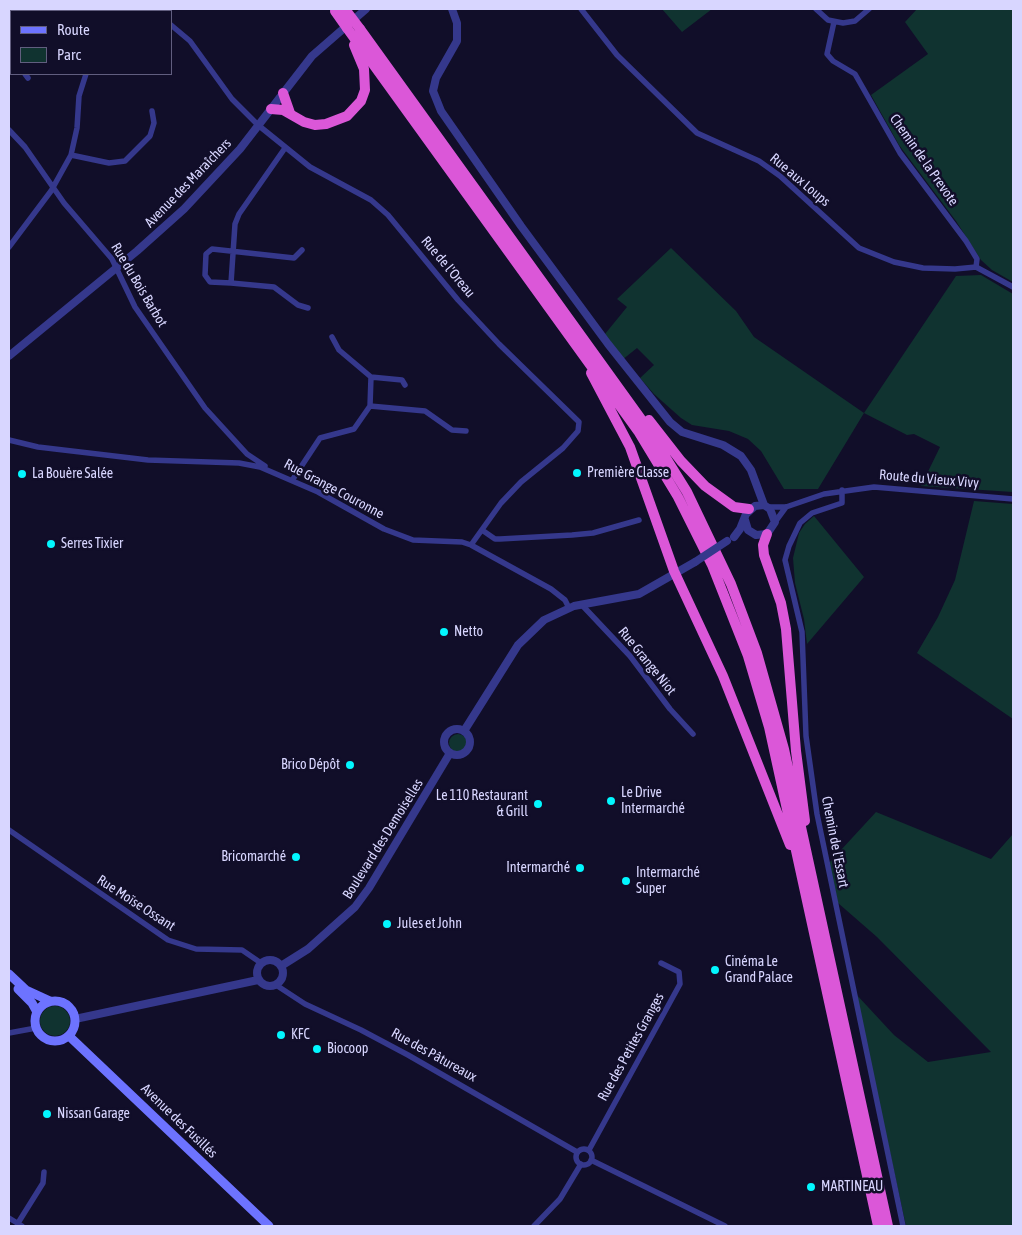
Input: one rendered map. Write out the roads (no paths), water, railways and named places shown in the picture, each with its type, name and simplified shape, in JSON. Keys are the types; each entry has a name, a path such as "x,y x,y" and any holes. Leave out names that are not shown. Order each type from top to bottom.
{"highway":[{"path":"271,109 290,113 304,122 326,124 342,119 355,110 362,101 366,79 364,68 345,9"},
{"path":"334,10 616,384 660,447 687,492 740,607 757,653 778,725 805,870 878,1226"},
{"path":"352,32 638,431 690,520 722,588 748,656 762,703 805,870 888,1226"},
{"path":"283,93 290,113"},
{"path":"581,352 630,447 675,575 721,670 805,870"},
{"path":"616,384 697,479 730,505 752,508"},
{"path":"767,534 763,545 764,555 781,602 786,630 805,870"}],"main road":[{"path":"9,974 35,996 50,1002 65,1003 74,1013 76,1019 69,1036 59,1041 48,1040 36,1028 37,1012 30,1001 9,980"},
{"path":"37,1012 50,1002"},
{"name":"Avenue des Fusillés","path":"69,1036 269,1226"}],"street":[{"name":"Avenue des Maraîchers","path":"9,356 165,227 200,193 258,125 312,56 366,9"},
{"path":"452,9 457,23 457,41 436,78 433,91 441,111 521,226 608,344 670,422 682,432 732,449 741,456 751,470 765,506 773,513 775,522"},
{"name":"Rue aux Loups","path":"581,9 617,55 672,111 698,132 759,161 780,176 859,248 894,262 923,268 955,269 976,267"},
{"path":"816,9 824,17 834,22 855,21 869,9"},
{"name":"Chemin de la Prevote","path":"834,22 827,54 833,61 855,74 900,153 966,241 977,259 976,267"},
{"name":"Rue de l'Oreau","path":"172,26 190,41 232,99 258,125 285,148 324,176 371,200 388,215 458,300 579,422 578,430 564,448 514,488 471,545"},
{"path":"9,247 53,187 71,155 77,128 79,96 86,75"},
{"path":"71,155 109,163 126,160 150,136 154,123 152,111"},
{"name":"Rue du Bois Barbot","path":"9,130 25,147 53,187 116,268 135,307 205,408 247,454 271,470"},
{"path":"231,282 235,224 239,214 285,148"},
{"path":"302,250 294,258 212,249 206,254 205,275 210,282 231,282 274,287 298,305 308,308"},
{"path":"976,267 1013,288"},
{"path":"332,337 339,350 371,378 402,380 405,385"},
{"path":"293,479 320,438 354,429 370,406 371,378"},
{"path":"370,406 425,410 452,430 466,431"},
{"name":"Rue Grange Couronne","path":"9,440 38,447 148,460 248,464 271,470 293,479 394,533 413,540 462,542 471,545 551,589 565,600 569,608"},
{"path":"247,454 248,464"},
{"name":"Route du Vieux Vivy","path":"765,506 786,507 810,498 842,490 884,486 1013,499"},
{"path":"730,539 752,508 758,489"},
{"name":"Chemin de l'Essart","path":"842,490 842,503 812,513 800,523 789,546 785,560 802,632 806,736 817,814 903,1226"},
{"path":"752,508 765,506"},
{"path":"744,520 748,530 752,533 756,535 767,534 786,507"},
{"path":"482,530 495,539 572,535 594,532 639,520"},
{"path":"464,731 518,645 544,620 581,604 632,597 648,591 730,539 752,533"},
{"name":"Rue Grange Niot","path":"581,604 630,656 670,709 693,734"},
{"path":"451,731 464,731 470,740 468,750 461,755 450,754 444,746 444,737 451,731"},
{"name":"Boulevard des Demoiselles","path":"280,966 308,949 355,907 374,881 450,754"},
{"name":"Rue Moïse Ossant","path":"9,830 168,940 196,950 242,950 261,963"},
{"path":"76,1019 258,980 268,987 276,985 283,977 280,966 272,960 261,963 257,969 258,980"},
{"name":"Rue des Petites Granges","path":"589,1150 680,984 679,972 662,963"},
{"name":"Rue des Pâtureaux","path":"276,985 305,1004 408,1054 577,1152"},
{"path":"9,1033 36,1028"},
{"path":"581,1149 589,1150 592,1160 586,1165 581,1164 576,1158 577,1152 581,1149"},
{"path":"592,1160 725,1226"},
{"path":"534,1226 560,1199 581,1164"},
{"path":"9,1218 20,1225 42,1183 44,1172"}],"place":[{"name":"Première Classe","path":"577,473"},
{"name":"La Bouère Salée","path":"22,474"},
{"name":"Serres Tixier","path":"51,544"},
{"name":"Netto","path":"444,632"},
{"name":"Brico Dépôt","path":"350,765"},
{"name":"Le Drive Intermarché","path":"611,801"},
{"name":"Le 110 Restaurant & Grill","path":"538,804"},
{"name":"Bricomarché","path":"296,857"},
{"name":"Intermarché","path":"580,868"},
{"name":"Intermarché Super","path":"626,881"},
{"name":"Jules et John","path":"387,924"},
{"name":"Cinéma Le Grand Palace","path":"715,970"},
{"name":"KFC","path":"281,1035"},
{"name":"Biocoop","path":"317,1049"},
{"name":"Nissan Garage","path":"47,1114"},
{"name":"MARTINEAU","path":"811,1187"}]}
